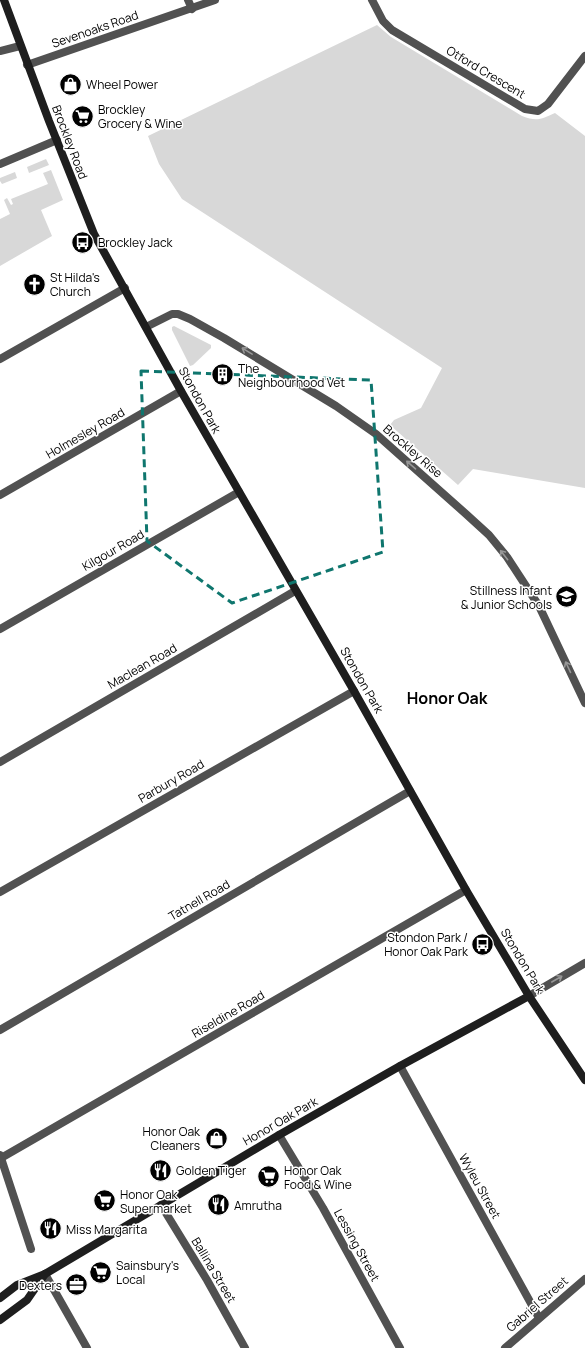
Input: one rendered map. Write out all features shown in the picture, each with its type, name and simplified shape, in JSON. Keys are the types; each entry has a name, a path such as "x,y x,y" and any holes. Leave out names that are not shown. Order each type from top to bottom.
{"main road":[{"name":"Brockley Road","path":"4,0 27,65 94,234 124,288"},
{"name":"Stondon Park","path":"124,288 181,391 354,691 466,890 529,996 585,1080"},
{"name":"Honor Oak Park","path":"0,1298 17,1285 46,1274 279,1135 400,1066 529,996"},
{"name":"Honor Oak Park","path":"0,1320 27,1300 46,1274"}],"street":[{"path":"188,0 192,9"},
{"name":"Sevenoaks Road","path":"27,65 215,0"},
{"name":"Otford Crescent","path":"372,0 382,22 392,30 525,109 538,111 548,104 585,56"},
{"path":"0,51 20,46"},
{"path":"0,164 57,140"},
{"path":"0,359 124,288"},
{"name":"Brockley Rise","path":"146,328 172,314 178,314 190,319 336,406 376,434 466,514 488,535 507,557 539,606 585,703"},
{"name":"Holmesley Road","path":"0,495 181,391"},
{"name":"Kilgour Road","path":"0,629 239,492"},
{"name":"Maclean Road","path":"0,762 295,591"},
{"name":"Parbury Road","path":"0,892 354,691"},
{"name":"Tatnell Road","path":"0,1030 410,791"},
{"name":"Riseldine Road","path":"0,1156 466,890"},
{"path":"529,996 585,963"},
{"name":"Wyleu Street","path":"400,1066 539,1318"},
{"name":"Lessing Street","path":"279,1135 323,1208 400,1348"},
{"path":"0,1156 31,1249"},
{"name":"Ballina Street","path":"161,1205 207,1280 245,1348"},
{"path":"46,1274 87,1348"},
{"name":"Gabriel Street","path":"505,1348 585,1279"}],"highlighted area":[{"path":"141,371 371,380 383,552 232,603 147,541"}],"shaded area":[{"path":"377,25 391,37 522,116 532,119 539,119 555,113 585,136 585,488 473,469 458,485 390,425 394,420 421,408 442,368 182,199 159,164 148,136"},
{"path":"46,159 49,165 29,173 27,167"},
{"path":"51,170 63,200 41,210 52,236 0,266 0,219 10,214 4,200 7,198 11,205 13,204 11,199 48,184 43,173"},
{"path":"15,172 17,178 2,184 0,178"},
{"path":"174,326 211,345 211,348 193,365 190,366 172,330 172,327"}],"place":[{"name":"Wheel Power","path":"70,84"},
{"name":"Brockley Grocery & Wine","path":"83,116"},
{"name":"Brockley Jack","path":"83,242"},
{"name":"St Hilda's Church","path":"35,284"},
{"name":"The Neighbourhood Vet","path":"222,375"},
{"name":"Stillness Infant & Junior Schools","path":"567,597"},
{"name":"Stondon Park / Honor Oak Park","path":"483,944"},
{"name":"Honor Oak Cleaners","path":"216,1138"},
{"name":"Golden Tiger","path":"161,1170"},
{"name":"Honor Oak Food & Wine","path":"268,1177"},
{"name":"Honor Oak Supermarket","path":"105,1201"},
{"name":"Amrutha","path":"219,1205"},
{"name":"Miss Margarita","path":"50,1229"},
{"name":"Sainsbury's Local","path":"101,1272"},
{"name":"Dexters","path":"77,1285"}],"district":[{"name":"Honor Oak","path":"447,698"}]}
